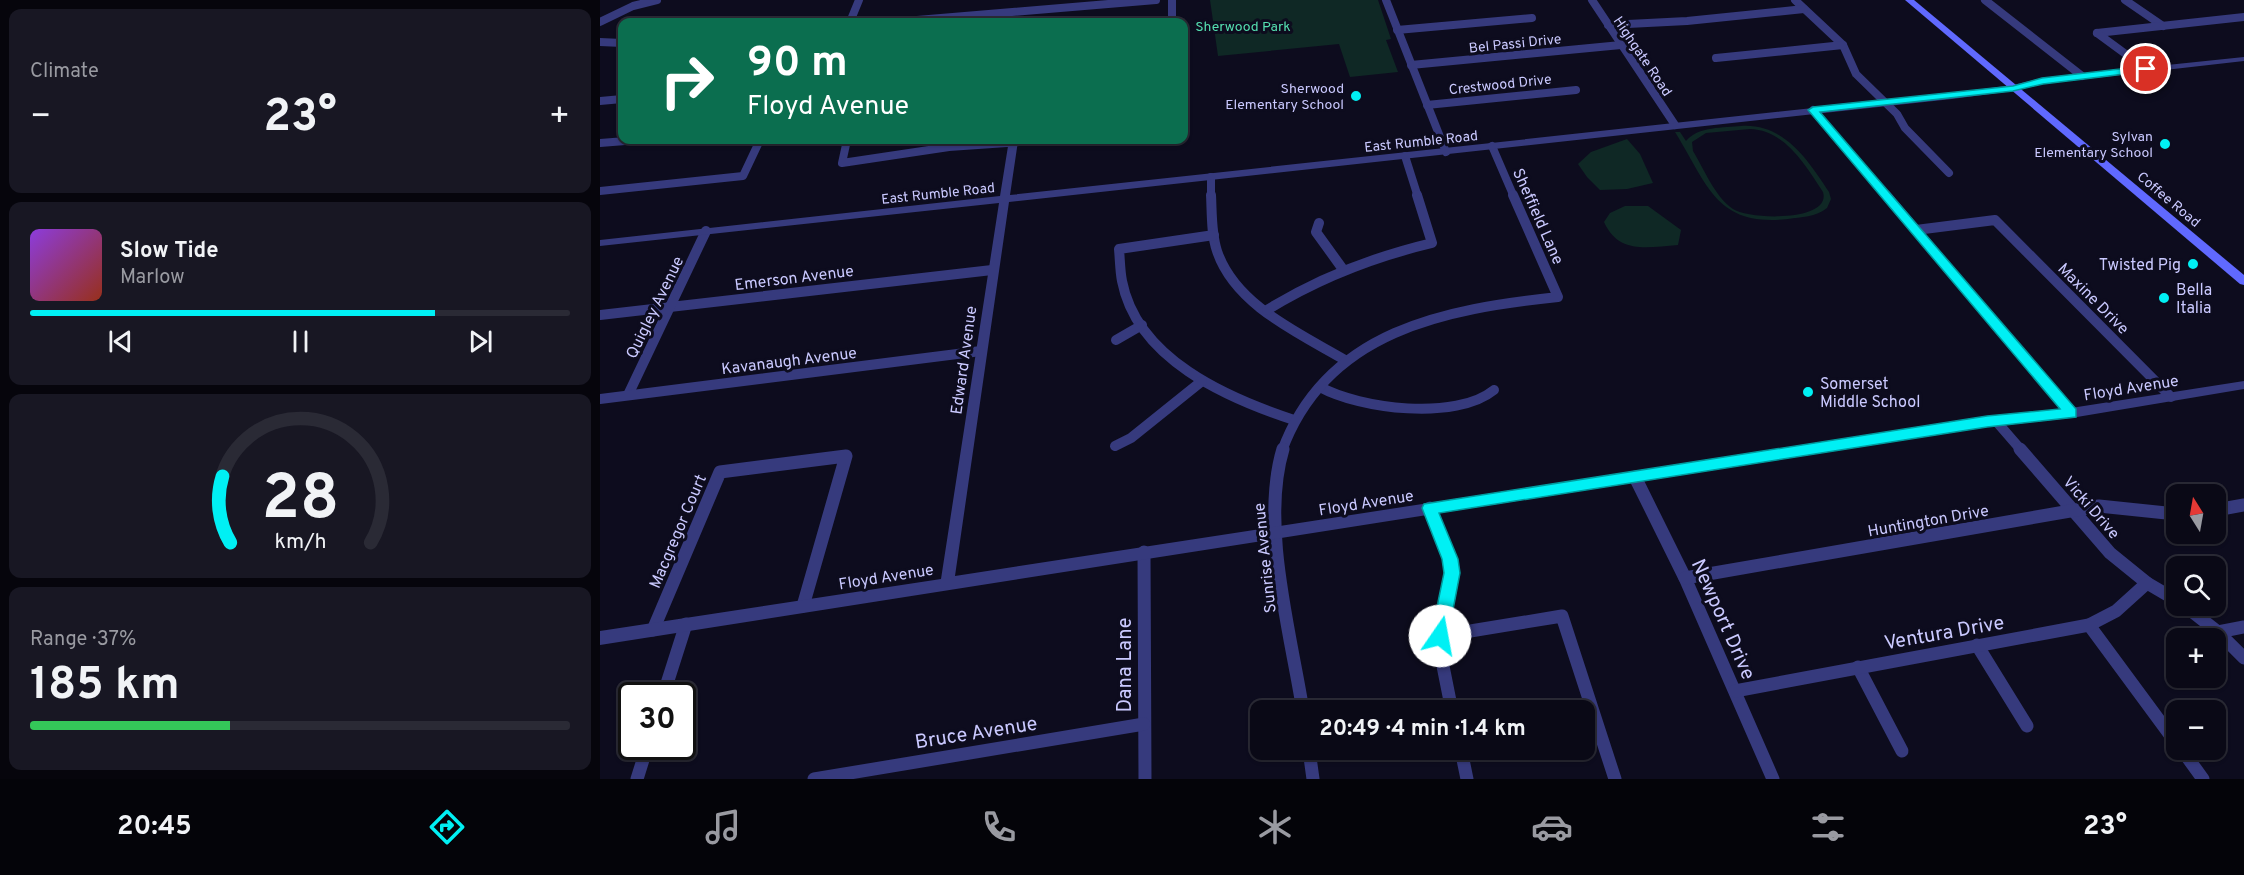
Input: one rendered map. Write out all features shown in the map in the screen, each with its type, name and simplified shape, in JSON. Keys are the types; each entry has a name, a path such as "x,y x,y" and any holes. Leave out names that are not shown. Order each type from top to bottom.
{"main road":[{"name":"Coffee Road","path":"1909,0 2244,281"}],"street":[{"path":"600,22 647,1 657,0"},
{"path":"852,18 859,0"},
{"path":"985,18 1156,0"},
{"path":"1172,0 1172,18"},
{"path":"1386,0 1446,152"},
{"name":"Highgate Road","path":"1592,0 1675,125"},
{"path":"1795,0 1842,45 1856,74 1886,103 1949,173"},
{"path":"1985,0 2082,76"},
{"path":"2125,0 2163,26"},
{"path":"1608,25 1687,21 1804,9"},
{"path":"2146,69 2097,33 2244,17"},
{"path":"1397,30 1532,18"},
{"path":"600,42 618,43"},
{"name":"Bel Passi Drive","path":"1411,65 1621,45"},
{"path":"1716,58 1842,45"},
{"name":"East Rumble Road","path":"600,243 1886,103 2013,88 2042,81 2244,58"},
{"name":"Crestwood Drive","path":"1427,105 1576,90"},
{"path":"600,101 618,99"},
{"path":"1813,110 2071,413"},
{"path":"600,143 618,142"},
{"path":"600,191 742,176 758,144"},
{"path":"846,144 842,163 938,148 981,144"},
{"name":"Edward Avenue","path":"947,583 1012,144"},
{"name":"Sheffield Lane","path":"1492,146 1558,297"},
{"path":"1267,310 1342,268 1387,253 1432,243 1405,156"},
{"path":"1211,177 1214,235 1218,253 1239,287 1267,310 1345,360"},
{"name":"Maxine Drive","path":"1916,230 1995,220 2171,397"},
{"path":"1319,222 1316,232 1342,268"},
{"name":"Quigley Avenue","path":"628,395 706,231"},
{"path":"1214,235 1119,249 1125,290 1142,325 1172,359 1202,381 1246,404 1294,420"},
{"name":"Emerson Avenue","path":"600,315 992,270"},
{"name":"Sunrise Avenue","path":"1301,700 1276,533 1277,474 1281,452 1294,420 1345,360 1388,334 1430,317 1512,302 1558,297"},
{"path":"1116,340 1142,325"},
{"name":"Kavanaugh Avenue","path":"600,399 981,351"},
{"path":"1115,446 1131,438 1202,381"},
{"name":"Floyd Avenue","path":"600,638 1144,552 2244,385"},
{"path":"1320,387 1329,393 1362,403 1408,410 1483,400 1494,390"},
{"name":"Vicki Drive","path":"1996,421 2110,553 2147,583 2166,594"},
{"name":"Macgregor Court","path":"653,630 720,472 846,456 803,606"},
{"name":"Newport Drive","path":"1635,477 1684,578 1773,779"},
{"path":"2226,508 2244,505"},
{"name":"Huntington Drive","path":"1684,578 2113,506 2166,513"},
{"path":"1430,508 1450,559 1452,573 1440,636 1441,663 1449,700"},
{"name":"Dana Lane","path":"1144,552 1145,779"},
{"name":"Ventura Drive","path":"1734,691 2089,625 2124,605 2147,583"},
{"path":"1440,636 1562,616 1615,779"},
{"path":"2198,616 2213,628"},
{"path":"667,682 686,624"},
{"path":"2089,625 2166,729"},
{"path":"2226,630 2244,627"},
{"path":"2226,640 2244,658"},
{"path":"1977,645 2027,726"},
{"path":"1858,667 1902,750"},
{"name":"Bruce Avenue","path":"814,779 1144,724"},
{"path":"637,779 643,760"},
{"path":"1310,760 1313,779"},
{"path":"1463,760 1467,779"},
{"path":"2189,760 2203,779"}],"green space":[{"name":"Sherwood Park","path":"1210,0 1378,0 1391,39 1386,40 1398,72 1350,77 1339,44 1218,56"},
{"path":"1741,126 1770,131 1793,146 1829,192 1831,199 1827,208 1808,216 1764,220 1745,216 1729,209 1717,198 1706,185 1675,132 1680,132 1686,141 1704,130","holes":["1750,129 1762,131 1784,142 1801,160 1823,192 1822,202 1815,209 1787,216 1742,213 1727,204 1715,190 1693,151 1692,142 1706,133"]},
{"path":"1627,139 1640,154 1653,183 1627,189 1600,190 1578,164 1591,152"},
{"path":"1625,206 1648,206 1681,230 1678,245 1635,247 1618,240 1610,233 1604,222 1610,213"}],"place":[{"name":"Sherwood Elementary School","path":"1356,96"},
{"name":"Sylvan Elementary School","path":"2165,144"},
{"name":"Twisted Pig","path":"2193,264"},
{"name":"Bella Italia","path":"2164,298"},
{"name":"Somerset Middle School","path":"1808,392"}],"route":[{"path":"1440,636 1452,573 1450,559 1430,508 1987,422 2071,413 1813,110 2013,88 2042,81 2146,69"}]}
